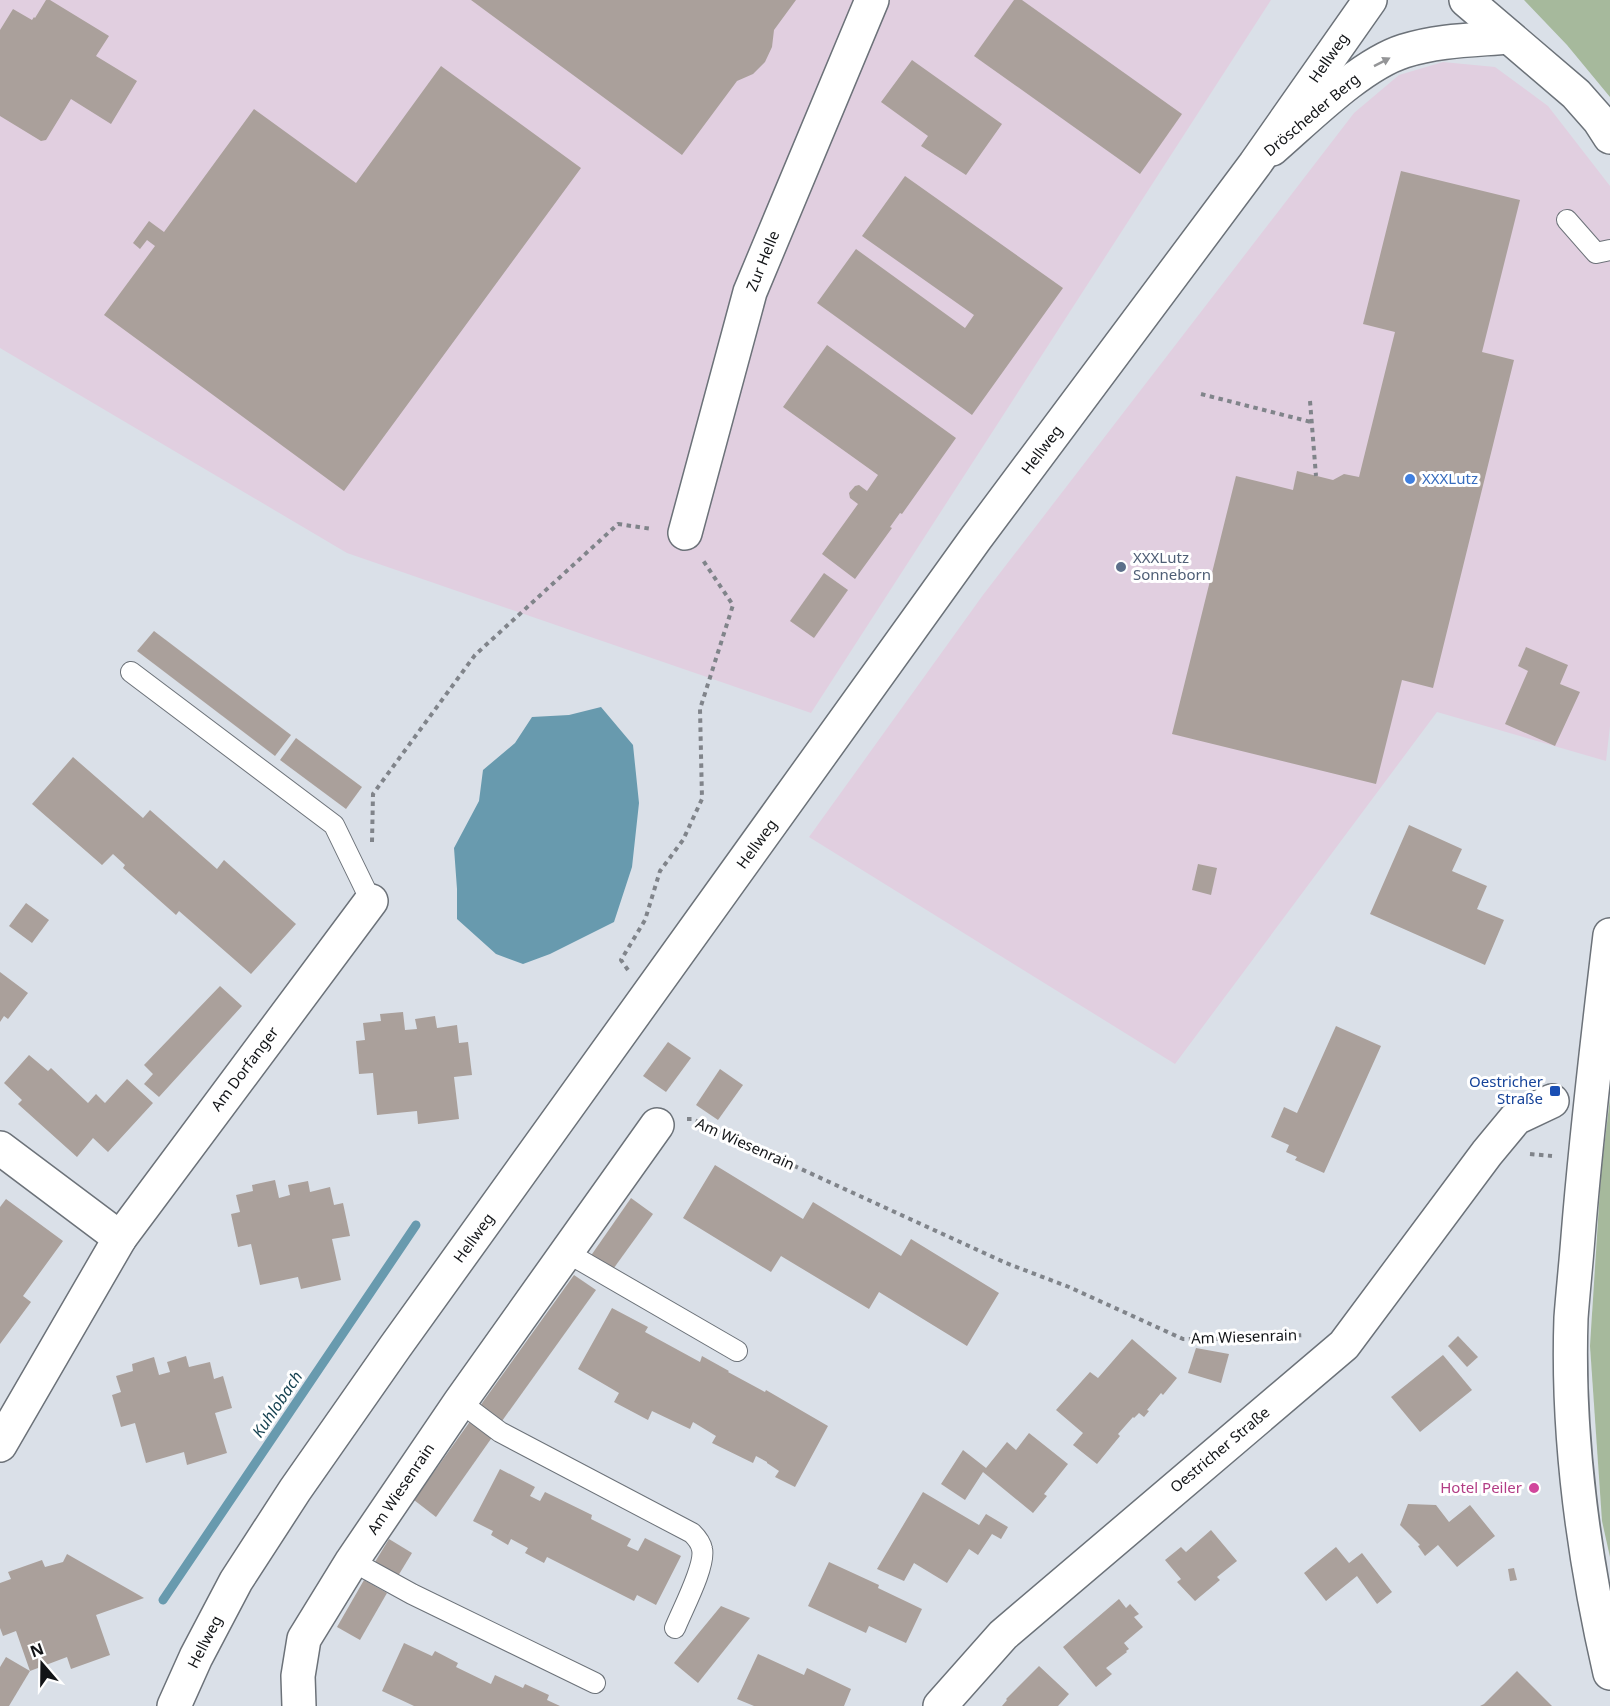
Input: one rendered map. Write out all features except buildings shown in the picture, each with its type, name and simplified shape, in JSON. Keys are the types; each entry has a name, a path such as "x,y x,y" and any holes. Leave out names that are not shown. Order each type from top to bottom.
{"street":[{"name":"Zur Helle","path":"685,533 750,291 872,0"},
{"name":"Hellweg","path":"174,1706 196,1657 236,1581 395,1347 976,538 1255,164 1370,0"},
{"path":"1466,0 1576,94 1599,120 1610,137"},
{"name":"Dröscheder Berg","path":"1255,164 1362,72 1403,51 1451,41 1509,37"},
{"name":"Am Dorfanger","path":"0,1445 120,1238 370,901"},
{"path":"1610,935 1584,1160 1571,1319 1573,1422 1584,1531 1610,1673"},
{"name":"Oestricher Straße","path":"940,1706 1003,1635 1344,1345 1487,1153 1516,1118 1552,1101"},
{"name":"Am Wiesenrain","path":"299,1706 298,1676 304,1639 352,1561 460,1402 657,1125"},
{"path":"0,1148 120,1238"}],"lane":[{"path":"1567,220 1596,253 1610,250"},
{"path":"131,672 334,825 370,901"},
{"path":"566,1251 737,1352"},
{"path":"460,1402 500,1432 692,1533 697,1538 702,1547 702,1564 675,1628"},
{"path":"352,1561 412,1594 595,1683"}],"path":[{"path":"1201,394 1311,422"},
{"path":"1310,401 1316,476"},
{"path":"370,901 373,794 475,655 618,524 685,533 733,605 700,709 702,799 683,840 660,871 645,920 621,960 647,998"},
{"name":"Am Wiesenrain","path":"657,1125 692,1119 1006,1263 1069,1287 1183,1339 1236,1339 1309,1334 1344,1345"},
{"path":"1487,1153 1510,1152 1584,1160"}],"shaded area":[{"path":"0,0 1271,0 811,713 347,553 0,348"},
{"path":"1443,62 1495,67 1548,106 1610,186 1610,726 1606,761 1437,712 1175,1064 809,837 983,595 1354,113 1399,75"}],"green space":[{"path":"1524,0 1610,0 1610,97 1567,45"},
{"path":"1610,1098 1610,1557 1602,1521 1590,1346 1601,1173"}],"water":[{"path":"601,707 633,745 639,803 632,867 614,922 550,954 523,964 496,954 457,919 454,848 479,801 483,770 515,743 532,717 569,715"}],"waterway":[{"name":"Kuhlobach","path":"163,1600 416,1225"}],"place":[{"name":"XXXLutz","path":"1410,479"},
{"name":"XXXLutz Sonneborn","path":"1121,567"},
{"name":"Oestricher Straße","path":"1555,1091"},
{"name":"Hotel Peiler","path":"1534,1488"}]}
